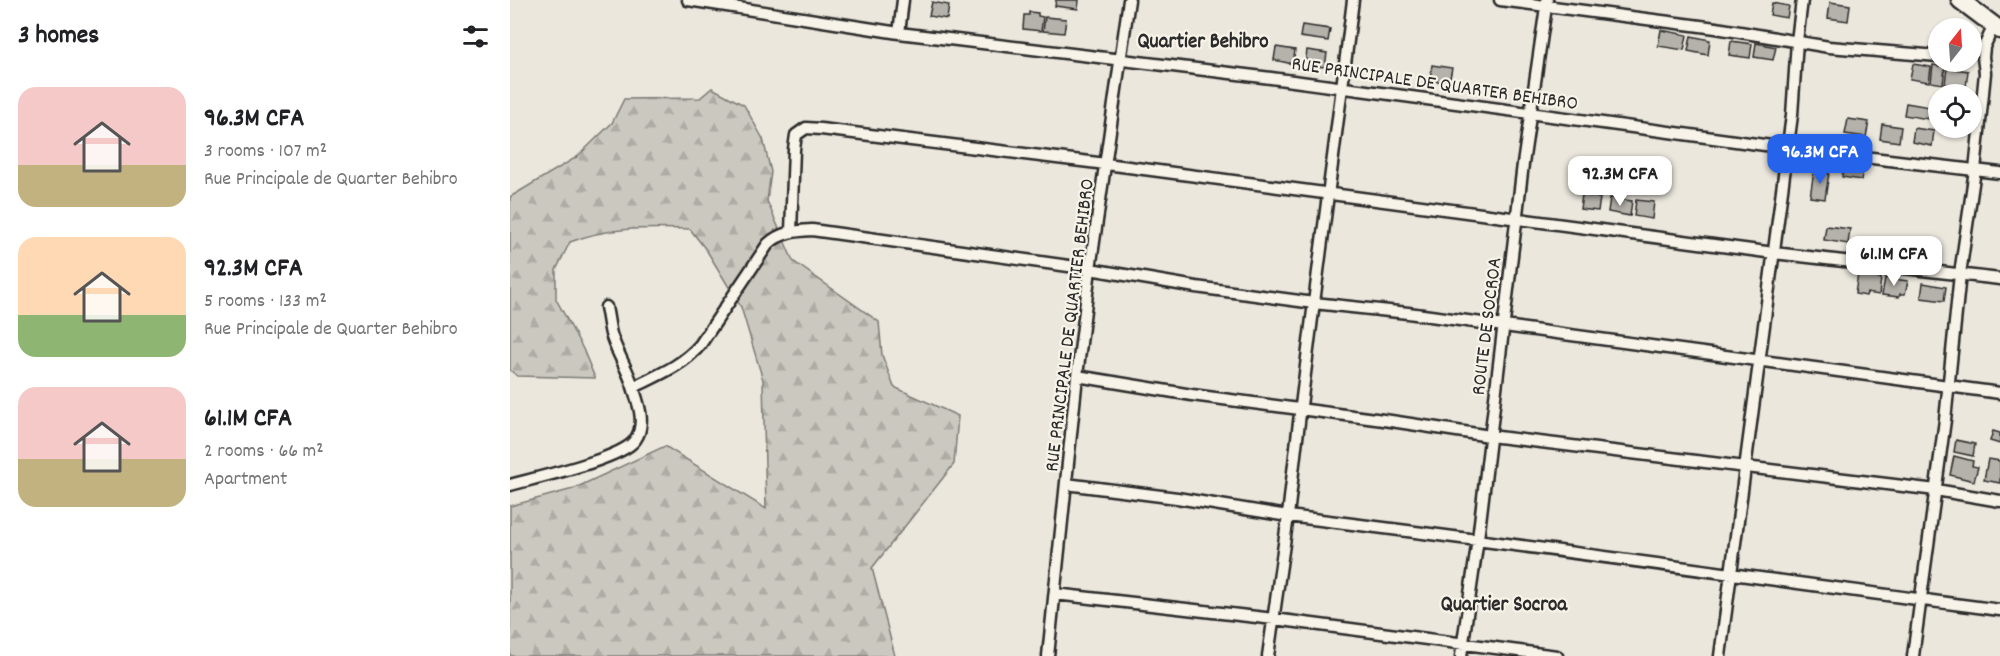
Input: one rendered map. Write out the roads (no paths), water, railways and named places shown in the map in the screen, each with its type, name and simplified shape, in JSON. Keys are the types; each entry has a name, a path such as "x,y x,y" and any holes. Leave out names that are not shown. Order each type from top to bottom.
{"main road":[{"path":"1960,0 1997,28"}],"street":[{"name":"RUE PRINCIPALE DE QUARTER BEHIBRO","path":"688,0 899,33 1342,87 1787,148 2000,172"},
{"path":"899,33 903,0"},
{"name":"RUE PRINCIPALE DE QUARTIER BEHIBRO","path":"1048,656 1090,269 1129,0"},
{"path":"1268,656 1288,516 1353,0"},
{"path":"1500,0 1547,3 1851,49 1928,55"},
{"path":"1720,656 1774,253 1796,75 1802,0"},
{"name":"ROUTE DE SOCROA","path":"1462,650 1478,539 1516,219 1547,3"},
{"path":"1982,50 1997,28"},
{"path":"1913,656 1922,600 1960,274 1975,170 1985,73 1982,67"},
{"path":"791,232 796,135 807,128 874,134 1774,253 2000,279"},
{"path":"634,387 676,367 688,358 700,345 768,244 777,236 812,230 1090,269 1196,287 1408,313 2000,393"},
{"path":"510,485 590,462 626,448 636,439 641,415 634,387 611,334 606,307"},
{"path":"1077,376 1490,436 1936,490 2000,501"},
{"path":"1066,484 1177,498 1288,516 1478,539 2000,610"},
{"path":"1055,594 1274,619 1462,650 1557,656"}],"district":[{"name":"Quartier Behibro","path":"1203,40"},
{"name":"Quartier Socroa","path":"1504,603"}]}
